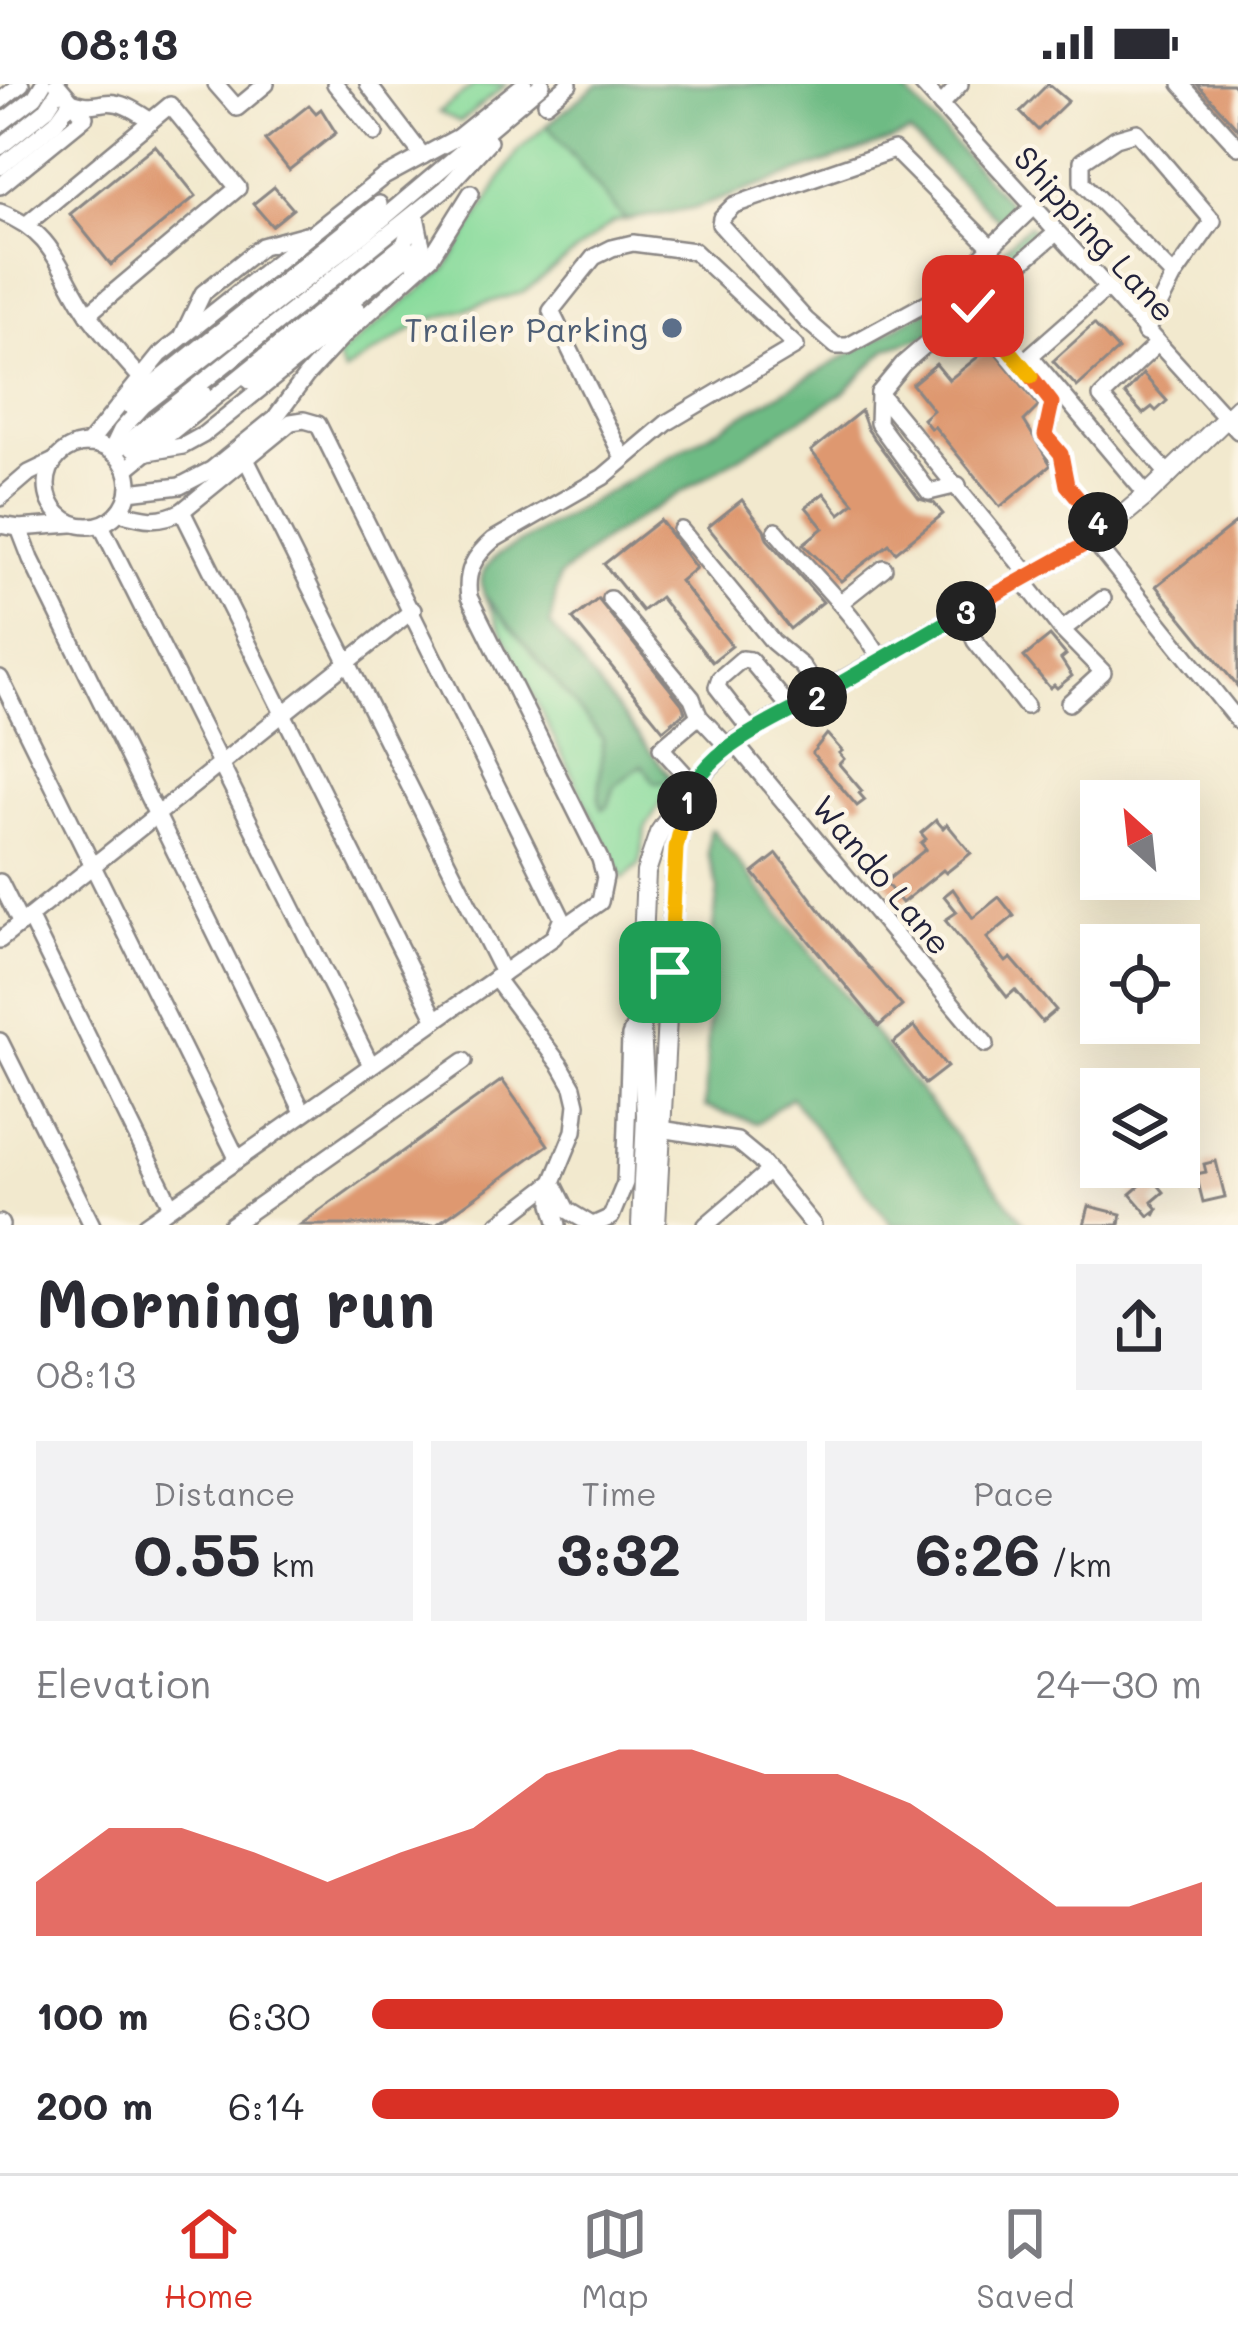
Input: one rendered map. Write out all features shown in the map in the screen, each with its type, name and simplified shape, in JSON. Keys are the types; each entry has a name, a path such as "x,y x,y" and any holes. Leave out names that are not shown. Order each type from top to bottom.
{"main road":[{"path":"641,1225 646,1115 640,1012 646,872 659,833 693,783 738,740 1099,536 1235,425"},
{"path":"656,1225 676,848 693,783"}],"street":[{"path":"0,92 9,84"},
{"path":"0,101 21,84"},
{"path":"0,114 34,84"},
{"path":"215,84 237,108 266,84"},
{"path":"368,84 423,156"},
{"path":"129,492 108,450 120,402 180,339 382,178 536,91 569,84"},
{"name":"Shipping Lane","path":"922,84 1150,339 1235,425"},
{"path":"941,105 960,84"},
{"path":"1181,84 1238,147"},
{"path":"342,86 376,133"},
{"path":"0,124 35,97 58,89 92,107 106,102 127,106 151,121"},
{"path":"0,135 58,89"},
{"path":"0,147 46,110 58,89"},
{"path":"0,157 51,116 58,89"},
{"path":"0,167 56,122 58,89"},
{"path":"0,186 85,118 58,89"},
{"path":"108,450 536,91"},
{"path":"28,223 170,105 238,188 88,314"},
{"path":"1169,475 1101,398 1150,339 1174,276 1214,221 1137,132 1116,138 1082,161 1082,182 1174,276"},
{"path":"992,248 894,150 734,205 724,210 720,224 806,320 836,346 848,346 943,294 992,248 1033,207"},
{"path":"129,492 180,486 211,470 275,418 342,337 431,257 471,193"},
{"path":"120,402 362,206 400,208"},
{"path":"0,498 66,450 153,452 183,446 203,435 424,256 400,208"},
{"path":"108,450 400,208"},
{"path":"153,452 404,244 400,208"},
{"path":"0,212 28,223 58,258 88,314 140,377"},
{"path":"958,485 929,492 878,423 880,393 903,364 1056,233"},
{"path":"145,1225 600,902 605,890 600,859 470,597 466,580 480,551 493,540 602,477 668,422 796,346 694,251 633,243 612,248 594,256 551,311 623,458"},
{"path":"1106,289 1030,356 1147,495"},
{"path":"973,306 1052,403 1045,435 1061,454 1067,485 1099,536 1238,721"},
{"path":"880,393 958,485 1062,631 1102,672 1070,703"},
{"path":"119,512 167,519 182,512 291,422 318,424 559,909 560,930"},
{"path":"246,459 499,976 573,1087 577,1104 574,1131 553,1182 552,1204 559,1225"},
{"path":"54,461 47,475 48,498 55,511 72,524"},
{"path":"0,486 19,482"},
{"path":"0,525 101,525 119,512 129,492"},
{"path":"182,512 436,1020"},
{"path":"101,525 371,1065"},
{"path":"19,528 303,1112"},
{"path":"681,530 773,641 802,666 821,695"},
{"path":"776,532 816,581 841,602 881,660"},
{"path":"841,602 884,568"},
{"path":"610,598 692,698 699,716 738,740"},
{"path":"1062,631 1103,599"},
{"path":"0,940 413,610"},
{"path":"963,613 975,641 1026,706"},
{"path":"738,740 717,687 720,678 742,659 750,660 793,710"},
{"path":"0,678 238,1158"},
{"path":"693,783 661,748 699,716"},
{"name":"Wando Lane","path":"738,740 986,1044"},
{"path":"0,882 25,921 171,1206"},
{"path":"553,1182 567,1210 592,1225 610,1217 626,1183 630,1036 640,1012"},
{"path":"0,1042 92,1225"},
{"path":"231,1225 464,1061"},
{"path":"661,1129 737,1141 769,1171 813,1225"},
{"path":"706,1225 769,1171"},
{"path":"496,1225 553,1182"}],"path":[{"path":"1154,1216 1156,1200"},
{"path":"1120,1225 1122,1213"}],"green space":[{"path":"475,84 507,84 460,122 439,112"},
{"path":"598,84 899,84 1014,209 1000,222 910,133 693,209 625,220 547,125"},
{"path":"547,125 625,220 613,222 524,292 423,322 344,372 337,357 446,269 518,151"},
{"path":"1029,225 1041,239 931,335 888,348 843,393 603,540 559,577 550,624 670,776 666,782 655,783 642,765 615,785 608,806 602,809 603,739 484,595 485,568 498,555 954,294"},
{"path":"484,595 603,739 599,798 608,806 615,785 642,765 666,782 670,776 675,781 646,826 640,864 623,879"},
{"path":"710,830 1026,1225 892,1225 791,1097 757,1123 705,1107 718,889 708,854"}],"building":[{"path":"1048,84 1068,101 1038,130 1020,112"},
{"path":"1197,84 1232,84 1238,90 1238,129"},
{"path":"309,105 316,113 321,109 336,133 289,170 265,140"},
{"path":"155,145 196,196 111,265 70,214"},
{"path":"274,187 293,209 272,226 253,204"},
{"path":"1094,324 1118,350 1077,387 1053,361"},
{"path":"986,341 1039,406 1024,421 1051,465 1000,507 934,426 931,429 923,419 933,410 912,384 936,364 949,380 989,348"},
{"path":"1143,374 1167,401 1143,414 1125,394"},
{"path":"861,411 868,430 919,499 934,503 943,514 896,552 889,544 841,581 803,544 823,528 806,507 824,493 840,514 854,503 811,451"},
{"path":"742,500 767,539 823,602 790,629 708,527"},
{"path":"660,520 696,568 680,581 732,646 712,662 660,597 642,611 604,564"},
{"path":"1238,521 1238,687 1156,586"},
{"path":"598,599 682,704 685,712 663,730 573,619"},
{"path":"1050,636 1066,655 1061,659 1072,676 1057,688 1050,688 1024,657"},
{"path":"827,734 842,751 844,759 839,764 862,791 865,800 857,806 812,753"},
{"path":"936,820 943,828 947,824 971,853 902,903 885,882 926,849 921,833"},
{"path":"777,854 902,1006 879,1026 753,873"},
{"path":"953,889 973,918 999,897 1014,916 987,938 1056,1010 1042,1022 1015,990 1007,997 945,920 957,912 944,896"},
{"path":"914,1026 947,1067 925,1084 893,1043"},
{"path":"502,1080 548,1145 436,1225 300,1225"},
{"path":"1216,1161 1225,1197 1203,1202 1200,1188 1204,1164"},
{"path":"1137,1188 1164,1192 1152,1202 1158,1209 1149,1216 1130,1194"},
{"path":"1089,1206 1121,1214 1119,1225 1084,1225"}],"place":[{"name":"Trailer Parking","path":"672,328"}],"route":[{"path":"670,972 676,848 693,783 734,742 1105,531 1067,485 1061,454 1045,435 1052,403 973,306"}]}
